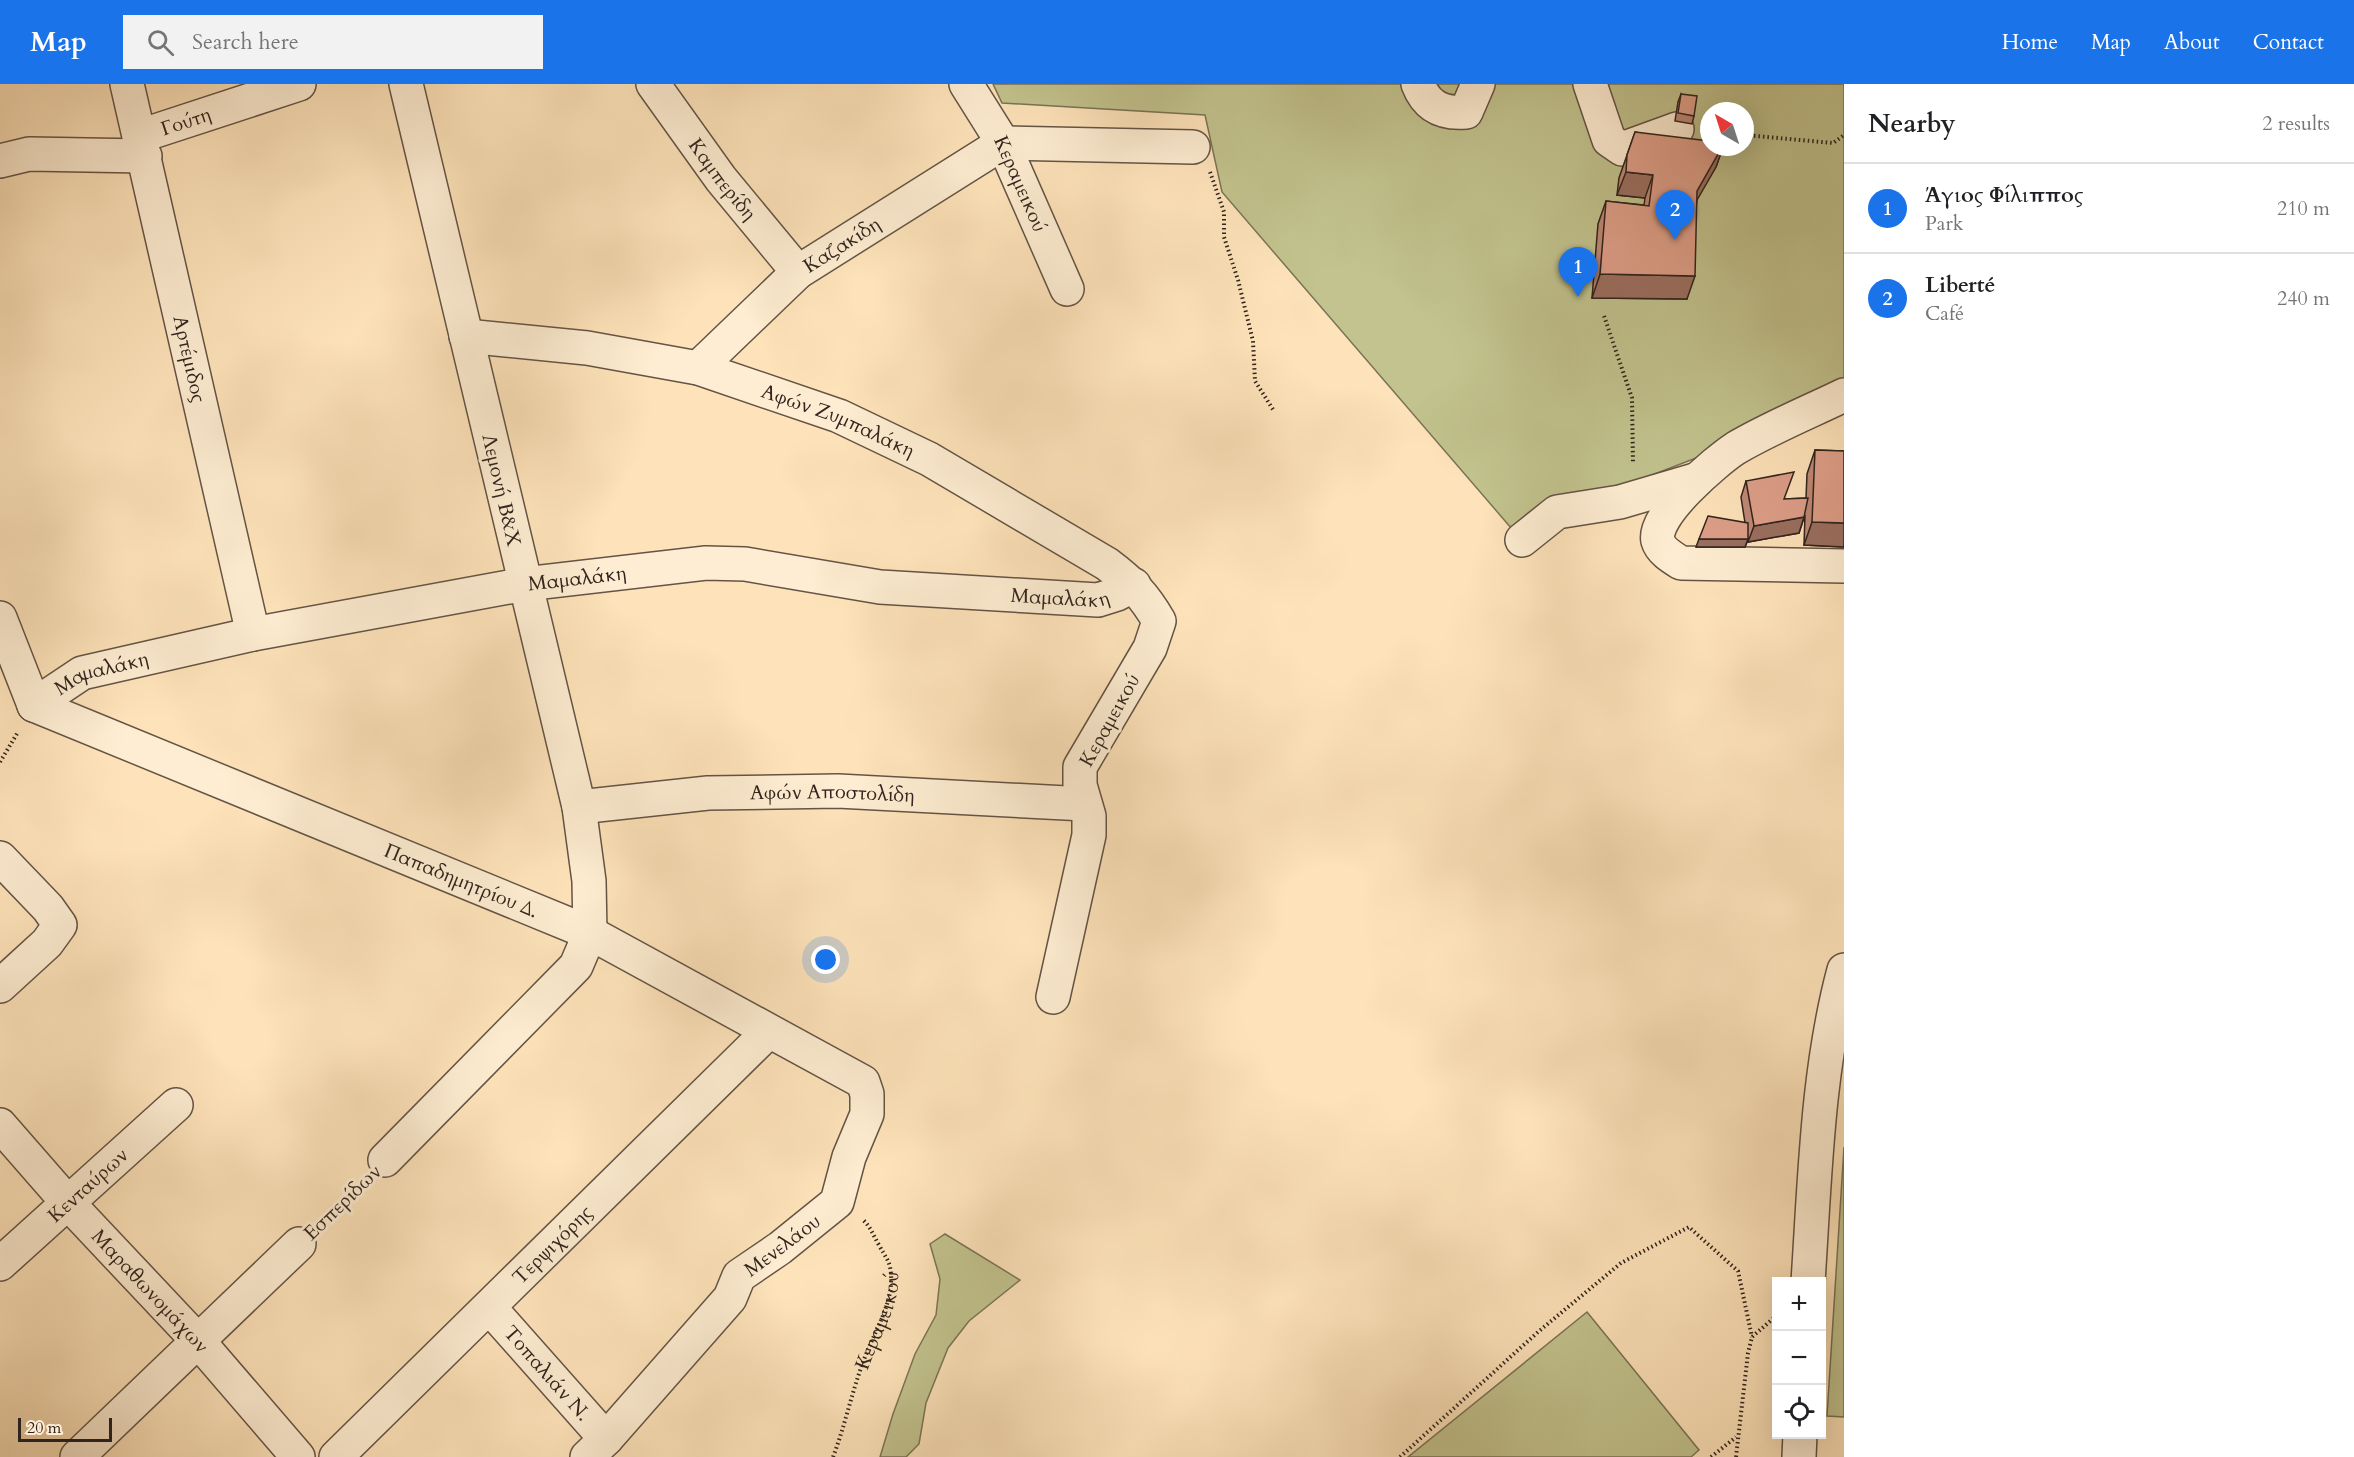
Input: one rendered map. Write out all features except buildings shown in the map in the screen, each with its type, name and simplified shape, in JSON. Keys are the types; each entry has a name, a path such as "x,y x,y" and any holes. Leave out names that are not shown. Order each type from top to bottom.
{"street":[{"name":"Αρτέμιδος","path":"127,84 253,634"},
{"name":"Γούτη","path":"0,161 29,154 142,146 299,84"},
{"name":"Λεμονή Β&Χ","path":"406,84 579,807 589,881 590,933"},
{"name":"Καμπερίδη","path":"653,84 721,179 798,272"},
{"name":"Κεραμεικού","path":"966,84 1003,143 1067,289"},
{"path":"1418,84 1423,97 1448,114 1466,112 1478,84"},
{"path":"1590,84 1609,140 1622,149 1677,129"},
{"name":"Καζακίδη","path":"698,368 798,272 1003,143"},
{"path":"1003,143 1193,147"},
{"name":"Αφών Ζυμπαλάκη","path":"466,336 587,348 698,368 838,416 929,459 1107,564 1134,585 1159,621"},
{"path":"1844,395 1736,448 1680,498 1659,526 1658,541 1668,555 1681,563 1844,566"},
{"path":"1522,540 1557,512 1620,502 1699,479"},
{"name":"Μαμαλάκη","path":"34,705 82,673 253,634 525,584 706,563 746,564 880,587 1098,600 1134,585"},
{"path":"0,618 34,705"},
{"name":"Κεραμεικού","path":"1053,998 1089,836 1089,816 1080,786 1080,767 1150,648 1159,621"},
{"name":"Παπαδημητρίου Δ.","path":"34,705 590,933 863,1082 867,1094"},
{"name":"Αφών Αποστολίδη","path":"579,807 708,793 826,791 1085,804"},
{"path":"0,858 48,908 60,925 46,943 0,986"},
{"name":"Εσπερίδων","path":"386,1160 576,966 590,933"},
{"path":"1808,1277 1822,1089 1828,1041 1844,970"},
{"name":"Τερψιχόρης","path":"336,1457 768,1032"},
{"name":"Μενελάου","path":"597,1448 730,1298 739,1276 780,1248 837,1202 849,1157 867,1114 867,1094"},
{"name":"Κενταύρων","path":"0,1264 176,1105"},
{"name":"Μαραθωνομάχων","path":"0,1125 69,1204 199,1342 297,1457"},
{"name":"Εσπερίδων","path":"77,1457 299,1244"},
{"name":"Τοπαλιάν Ν.","path":"489,1307 597,1448"},
{"path":"1798,1457 1800,1439"}],"path":[{"path":"1754,136 1833,143 1844,135"},
{"path":"1193,147 1207,162 1224,212 1224,237 1253,341 1256,381 1274,411"},
{"path":"1604,316 1632,398 1634,461 1620,502"},
{"name":"Εσπερίδων","path":"299,1244 386,1160"},
{"name":"Κεραμεικού","path":"833,1457 867,1353 883,1318 890,1293 891,1275 888,1257 879,1246 874,1232 864,1220 837,1202"},
{"path":"1400,1457 1539,1332 1622,1263 1689,1227 1738,1271 1752,1337 1748,1353 1736,1457"},
{"path":"1752,1337 1772,1320"},
{"path":"1711,1457 1737,1436"}],"green space":[{"path":"993,84 1844,84 1844,401 1512,529 1222,192 1205,115 1002,103"},
{"path":"1844,1147 1844,1417 1827,1416"},
{"path":"945,1234 1020,1280 969,1321 948,1348 926,1403 919,1444 906,1457 880,1457 915,1354 936,1315 940,1279 930,1244"},
{"path":"1587,1312 1699,1450 1691,1457 1408,1457"}],"place":[{"name":"Liberté","path":"1675,240"},
{"name":"Άγιος Φίλιππος","path":"1578,297"}]}
